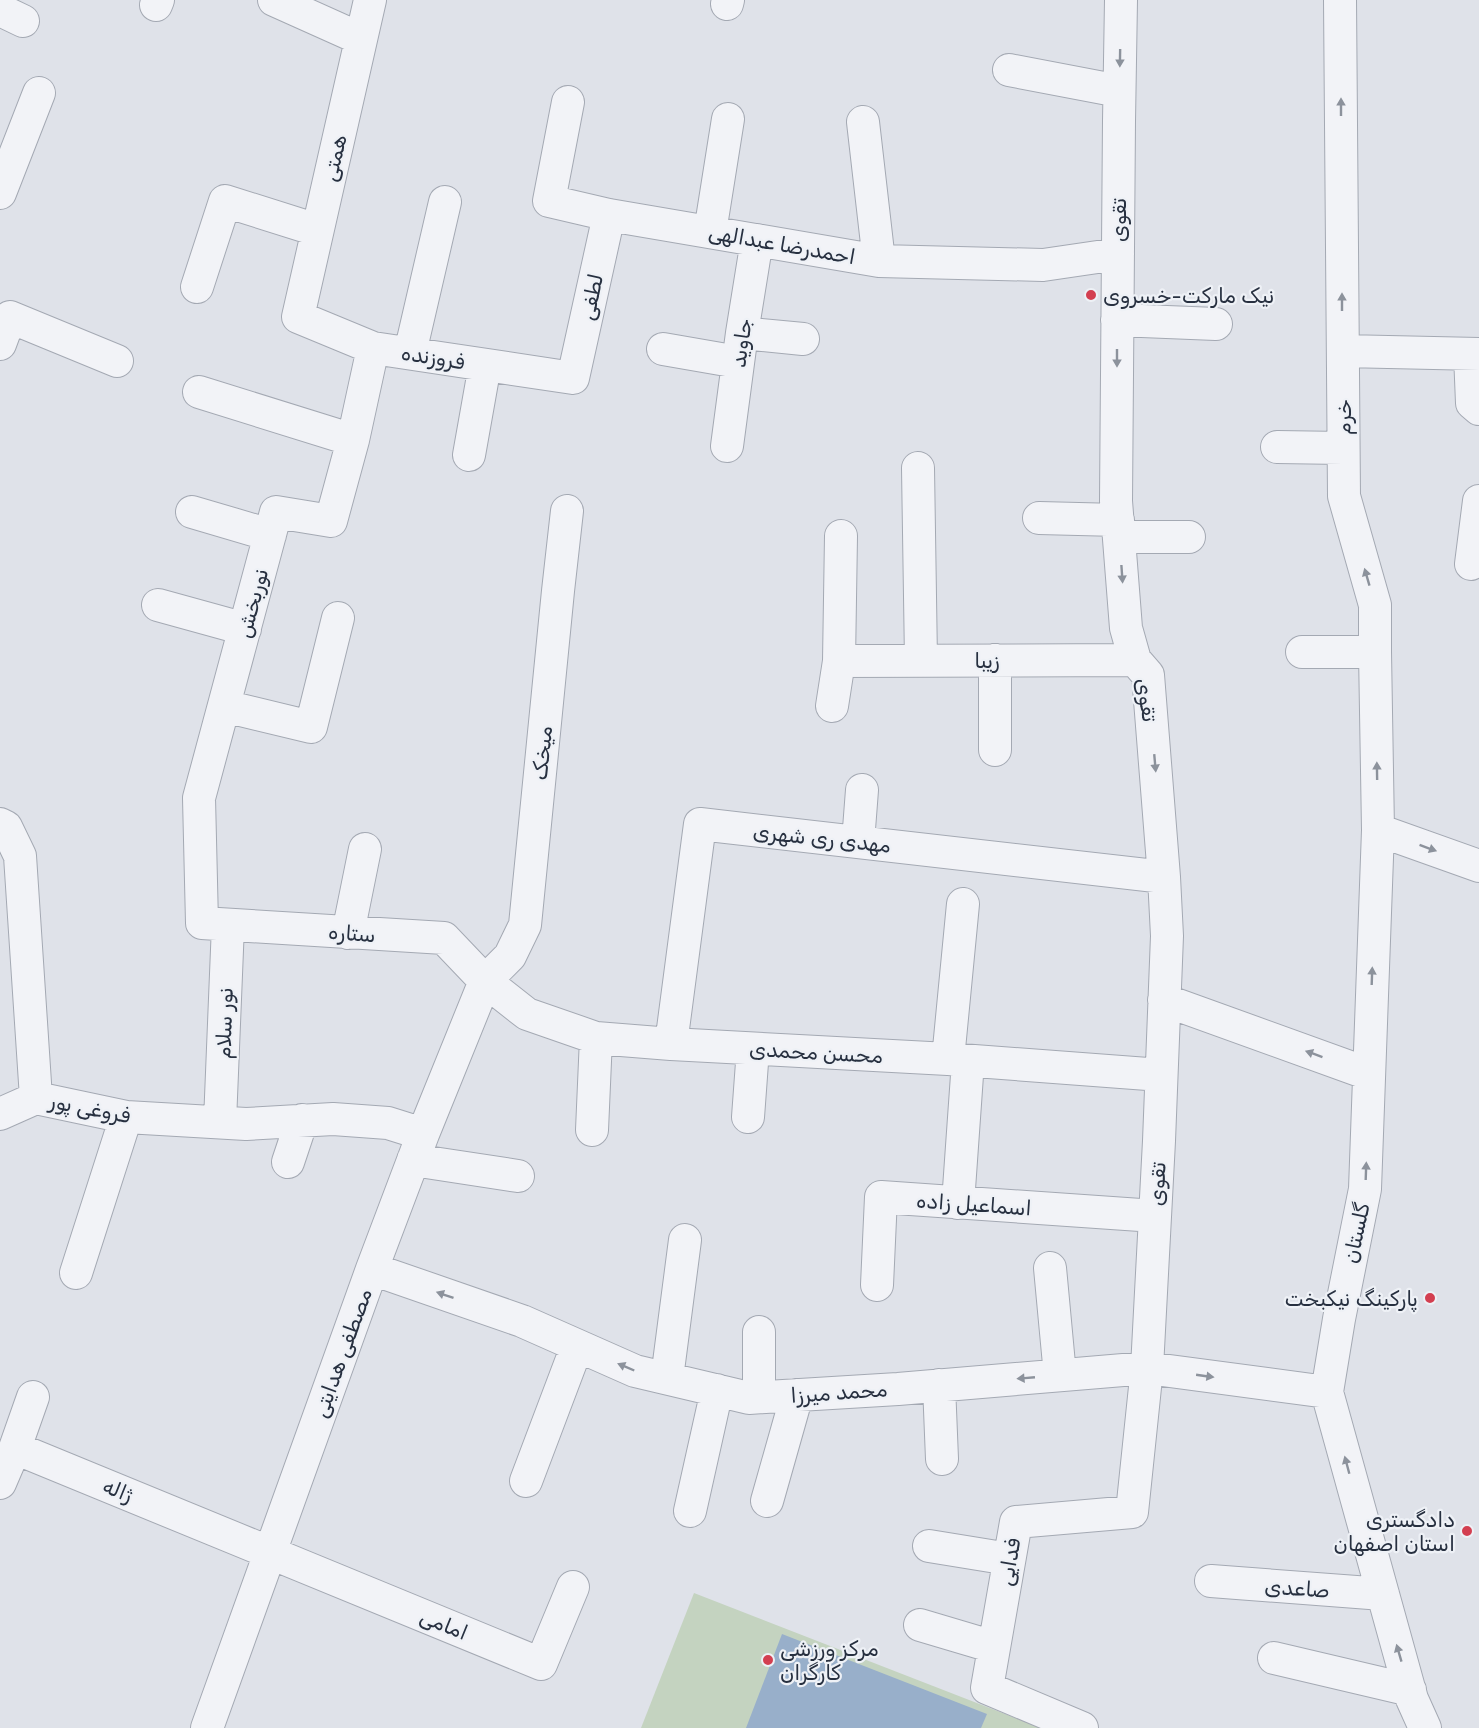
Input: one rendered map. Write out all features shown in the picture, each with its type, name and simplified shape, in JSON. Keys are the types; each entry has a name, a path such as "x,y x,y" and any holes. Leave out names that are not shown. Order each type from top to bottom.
{"street":[{"path":"273,0 361,39"},
{"name":"همتی","path":"298,317 370,0"},
{"name":"تقوی","path":"1121,0 1116,501 1126,628 1135,660 1148,675 1167,936 1147,1368"},
{"name":"خرم","path":"1340,0 1344,496 1375,605 1378,830"},
{"path":"1009,70 1119,91"},
{"path":"0,193 39,93"},
{"name":"احمدرضا عبدالهی","path":"567,102 549,201 609,215 879,261 1043,265 1118,254"},
{"path":"710,232 728,119"},
{"path":"863,122 879,261"},
{"path":"197,287 225,201 317,230"},
{"path":"410,353 446,202"},
{"name":"لطفی","path":"573,378 609,215"},
{"name":"جاوید","path":"727,446 757,240"},
{"name":"فروزنده","path":"298,317 373,348 573,378"},
{"path":"0,344 10,318 117,361"},
{"path":"1118,320 1216,324"},
{"path":"663,350 740,347 804,339"},
{"name":"نوربخش","path":"215,924 199,798 276,512 331,521 353,440 373,348"},
{"path":"1343,351 1474,354 1472,403 1479,409"},
{"path":"469,455 485,365"},
{"path":"199,392 353,440"},
{"path":"1277,447 1343,448"},
{"path":"918,468 921,660"},
{"path":"1471,564 1479,501"},
{"name":"میخک","path":"485,981 510,956 525,925 567,511"},
{"path":"192,512 270,535"},
{"path":"1039,518 1189,537"},
{"path":"832,706 839,661 841,536"},
{"path":"158,606 244,629"},
{"path":"224,706 311,727 338,618"},
{"path":"1302,652 1375,652"},
{"path":"995,660 995,750"},
{"name":"زیبا","path":"839,661 1135,660"},
{"path":"858,842 862,790"},
{"name":"فروغی پور","path":"0,824 6,827 20,856 36,1098 126,1117 246,1124 333,1119 388,1123 418,1147 518,1176"},
{"name":"مهدی ری شهری","path":"671,1044 700,824 1164,877"},
{"path":"1378,830 1479,866"},
{"name":"گلستان","path":"1378,830 1365,1189 1327,1392 1412,1699 1425,1728"},
{"path":"348,933 365,849"},
{"path":"958,1203 958,1060 963,904"},
{"name":"ستاره","path":"215,924 444,938 485,981"},
{"name":"نور سلام","path":"215,924 220,1122"},
{"name":"محسن محمدی","path":"485,981 528,1014 596,1038 958,1060 1161,1076"},
{"name":"مصطفی هدایتی","path":"207,1728 372,1269 485,981"},
{"path":"1164,1000 1369,1074"},
{"path":"591,1130 596,1038"},
{"path":"748,1117 753,1049"},
{"path":"0,1114 36,1098"},
{"path":"76,1273 126,1117"},
{"path":"288,1162 302,1120"},
{"name":"اسماعیل زاده","path":"877,1285 881,1197 1155,1216"},
{"path":"667,1378 685,1240"},
{"path":"1050,1268 1060,1375"},
{"name":"محمد میرزا","path":"372,1269 522,1321 635,1371 749,1398 1147,1368 1327,1392"},
{"path":"759,1332 759,1398"},
{"path":"526,1481 577,1346"},
{"name":"فدایی","path":"1082,1728 987,1688 1009,1559 1016,1522 1132,1512 1147,1368"},
{"path":"939,1385 942,1459"},
{"path":"690,1511 717,1390"},
{"path":"767,1501 797,1395"},
{"path":"0,1483 33,1397"},
{"name":"ژاله","path":"15,1448 270,1552"},
{"path":"929,1546 1009,1559"},
{"name":"امامی","path":"270,1552 541,1664 573,1587"},
{"name":"صاعدی","path":"1211,1581 1383,1594"},
{"path":"920,1625 994,1647"},
{"path":"1274,1658 1410,1690"}],"green space":[{"name":"مرکز ورزشی کارگران","path":"694,1593 1041,1728 641,1728"}],"water":[{"path":"782,1634 987,1714 981,1728 746,1728"}],"place":[{"name":"نیک مارکت-خسروی","path":"1091,295"},
{"name":"پارکینگ نیکبخت","path":"1430,1298"},
{"name":"دادگستری استان اصفهان","path":"1467,1531"},
{"name":"مرکز ورزشی کارگران","path":"768,1660"}]}
